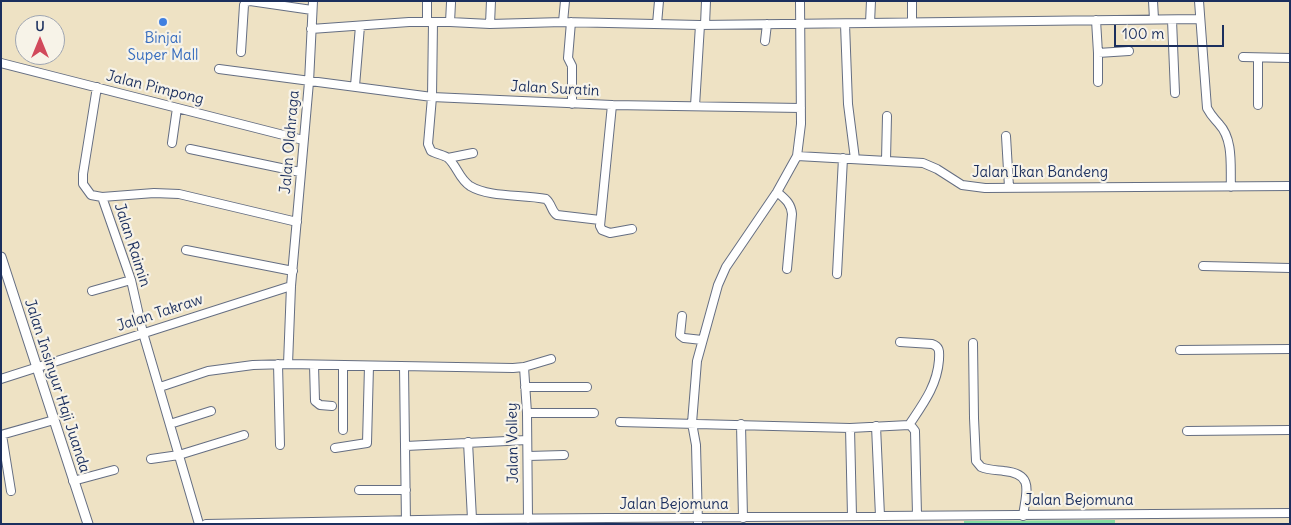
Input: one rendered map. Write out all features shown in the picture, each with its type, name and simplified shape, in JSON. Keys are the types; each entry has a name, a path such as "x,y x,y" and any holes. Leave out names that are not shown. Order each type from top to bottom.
{"street":[{"name":"Jalan Olahraga","path":"291,286 309,82 313,1"},
{"path":"427,1 430,22 432,97 429,148 435,153 448,158 473,153"},
{"path":"490,24 491,1"},
{"path":"565,1 568,58 572,66 572,104"},
{"path":"657,24 659,1"},
{"path":"695,106 706,1"},
{"path":"698,521 696,445 692,423 697,361 718,285 726,267 777,192 797,156 801,124 800,1"},
{"path":"870,23 871,1"},
{"path":"912,1 912,22"},
{"path":"1153,1 1154,19"},
{"path":"1199,1 1207,108 1227,138 1230,152 1231,186"},
{"path":"241,52 244,6 246,2 312,10"},
{"path":"450,22 451,3"},
{"path":"311,29 430,22 490,24 567,22 702,25 1199,19"},
{"path":"1096,20 1098,82"},
{"path":"1172,20 1174,94"},
{"path":"765,41 767,24"},
{"path":"845,24 848,104 855,159"},
{"path":"355,86 360,26"},
{"path":"1098,53 1129,51"},
{"path":"1243,57 1290,58"},
{"path":"1258,58 1258,105"},
{"name":"Jalan Pimpong","path":"1,63 303,140"},
{"path":"219,69 309,82"},
{"name":"Jalan Suratin","path":"309,82 355,86 432,97 572,104 801,108"},
{"name":"Jalan Raimin","path":"97,87 83,184 91,195 102,197 131,280 144,333 199,524"},
{"path":"612,105 600,220 602,230 606,232 632,229"},
{"path":"172,143 176,108"},
{"path":"886,160 887,116"},
{"path":"1006,136 1008,187"},
{"path":"190,149 300,172"},
{"name":"Jalan Ikan Bandeng","path":"797,156 923,163 937,169 954,181 968,186 1290,186"},
{"path":"448,158 467,184 475,188 496,193 543,198 550,203 553,211 557,214 600,220"},
{"path":"837,274 843,158"},
{"path":"777,192 789,203 792,214 787,269"},
{"path":"102,197 154,193 179,194 297,222"},
{"path":"186,250 293,271"},
{"name":"Jalan Insinyur Haji Juanda","path":"1,256 2,266 88,524"},
{"path":"1203,266 1290,268"},
{"path":"92,292 131,280"},
{"path":"288,364 291,286"},
{"name":"Jalan Takraw","path":"1,379 291,286"},
{"path":"682,316 680,335 684,338 702,340"},
{"path":"900,342 932,344 939,350 938,371 934,384 909,425"},
{"path":"973,343 976,461 981,468 1021,474 1026,486 1023,516"},
{"path":"1180,350 1290,349"},
{"path":"160,387 208,372 253,365 524,367 551,359"},
{"path":"278,364 280,445"},
{"path":"314,365 315,401 320,405 332,406"},
{"path":"343,366 343,430"},
{"path":"335,448 367,443 369,366"},
{"path":"404,367 406,522"},
{"name":"Jalan Volley","path":"524,367 527,413 528,520"},
{"path":"525,387 587,387"},
{"path":"170,424 212,411"},
{"path":"527,413 594,413"},
{"path":"11,491 2,435 54,420"},
{"path":"620,422 850,428 909,425 915,431 915,518"},
{"path":"740,424 743,518"},
{"path":"876,426 880,516"},
{"path":"850,428 852,516"},
{"path":"1187,431 1290,430"},
{"path":"151,459 179,454 244,435"},
{"path":"406,446 527,440"},
{"path":"468,442 474,521"},
{"path":"528,456 564,455"},
{"path":"73,481 114,470"},
{"path":"359,490 406,490"},
{"name":"Jalan Bejomuna","path":"206,524 528,520 560,522 723,521 743,518 814,520 852,516 864,520 880,516 915,518 965,515 1290,513"}],"green space":[{"path":"1115,520 1115,524 964,524 964,521"}],"place":[{"name":"Binjai Super Mall","path":"163,22"}]}
